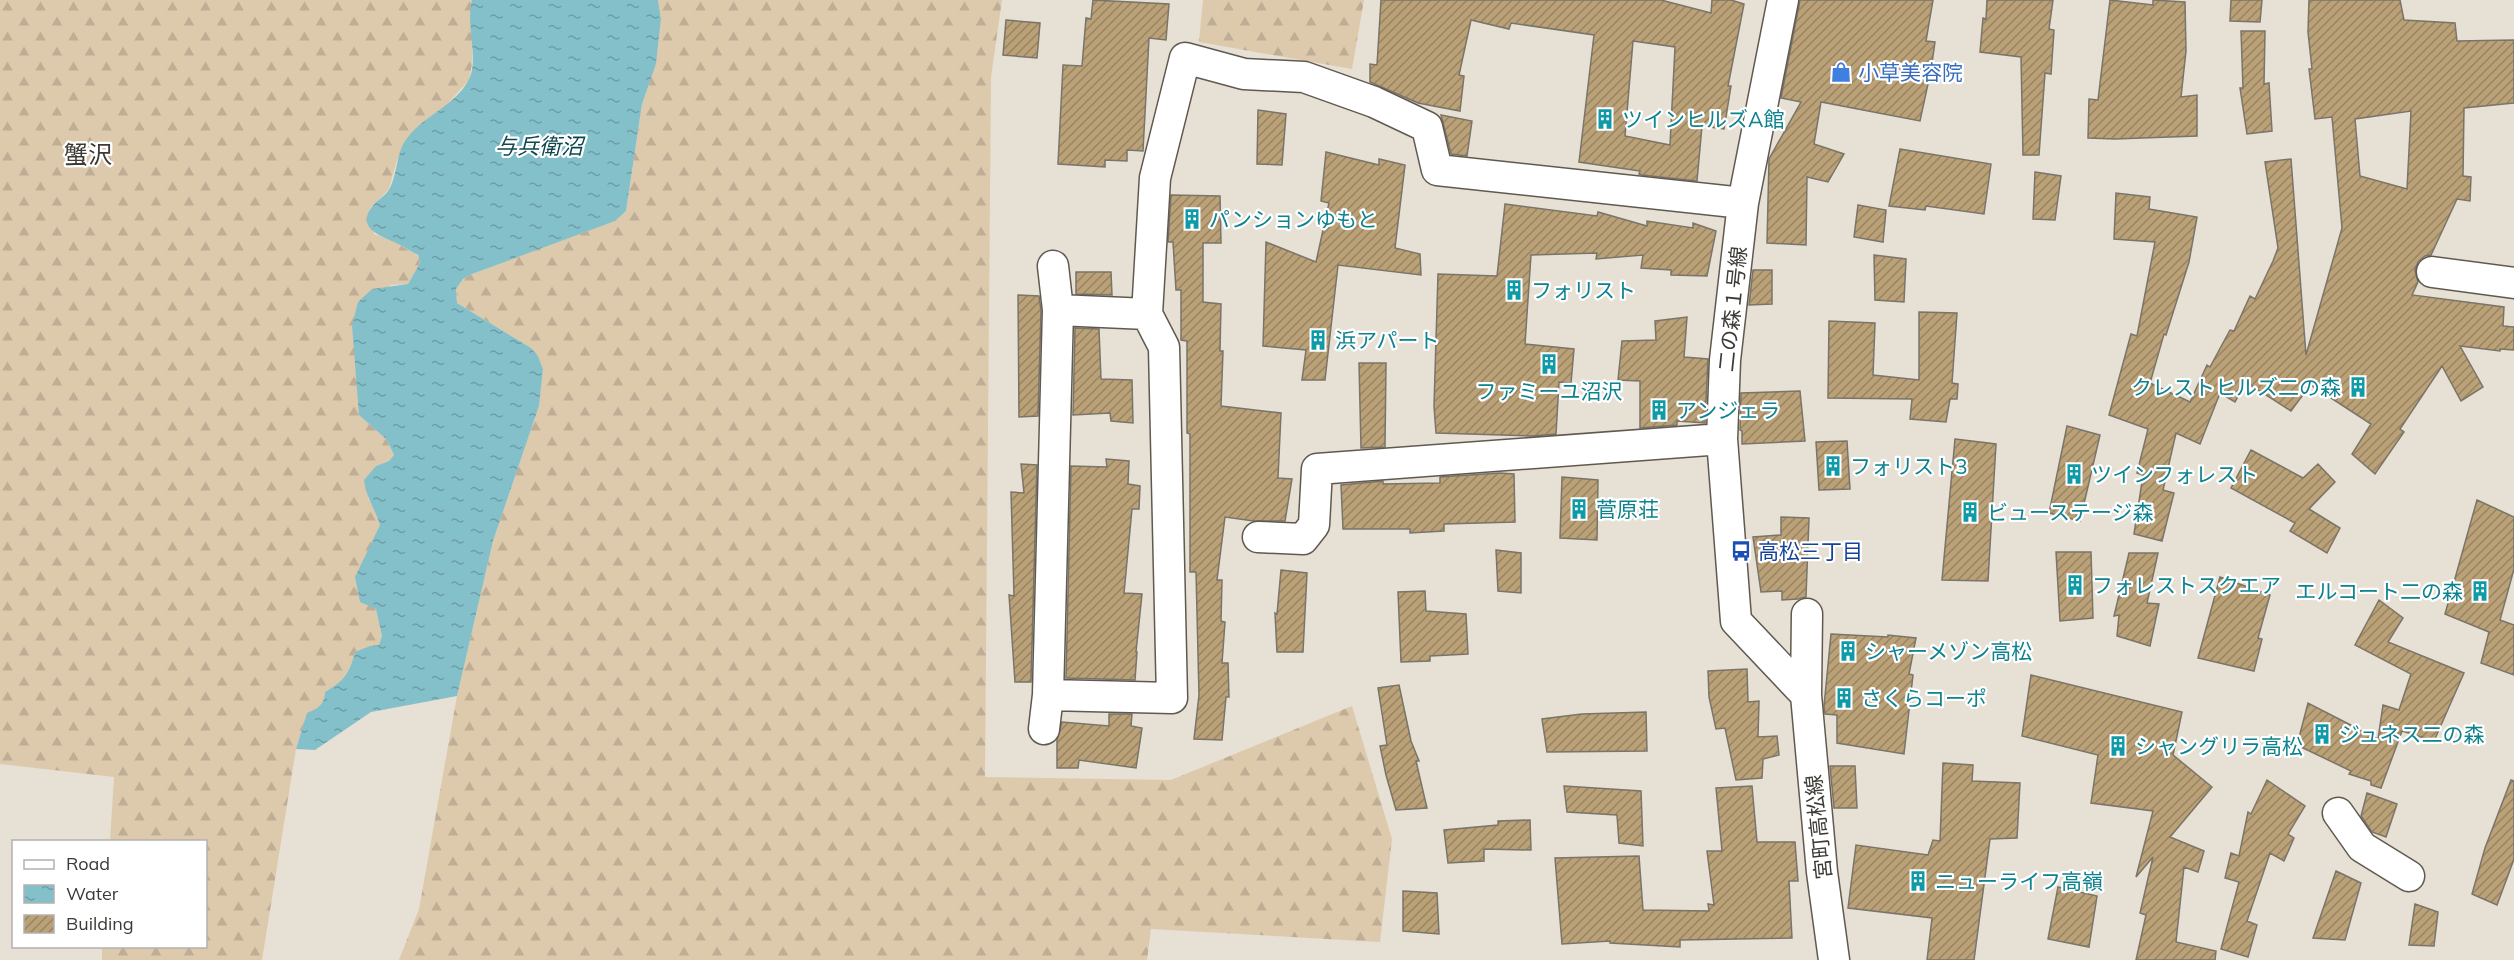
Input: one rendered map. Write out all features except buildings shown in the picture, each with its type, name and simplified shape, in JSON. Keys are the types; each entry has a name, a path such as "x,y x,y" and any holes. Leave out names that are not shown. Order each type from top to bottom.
{"street":[{"name":"二の森１号線","path":"1783,0 1743,204 1725,360 1722,439 1736,621 1806,695"},
{"path":"1048,694 1172,698 1164,347 1147,314 1155,178 1185,58 1244,74 1304,77 1374,102 1427,127 1437,170 1743,204"},
{"path":"1044,729 1048,694 1058,310 1053,266"},
{"path":"2432,272 2514,283"},
{"path":"1058,310 1147,314"},
{"path":"1258,537 1303,538 1314,525 1317,469 1722,439"},
{"name":"宮町高松線","path":"1807,614 1806,695 1822,872 1834,960"},
{"path":"2338,813 2362,847 2409,876"}],"green space":[{"path":"0,0 472,0 472,64 469,80 397,160 389,189 370,208 374,234 397,243 418,256 420,263 408,284 390,285 359,415 387,440 394,455 389,461 376,466 368,498 380,525 372,544 376,609 382,636 379,645 355,652 345,676 325,692 320,706 307,714 296,749 262,960 102,960 102,948 207,948 207,840 110,840 114,777 0,764"},
{"path":"658,0 1002,0 991,77 985,777 1171,780 1352,706 1392,839 1380,942 1151,929 1147,960 399,960 419,909 457,696 493,541 539,406 543,369 538,356 531,348 457,303 456,289 463,279 472,274 614,221 626,211 642,104 656,63 661,19"},
{"path":"1203,0 1364,0 1352,69 1199,42"}],"water":[{"name":"与兵衛沼","path":"472,0 658,0 661,19 656,64 642,104 626,211 615,221 472,274 463,279 456,289 457,303 531,348 538,356 543,369 539,406 493,541 457,696 371,712 315,750 296,749 307,713 320,706 325,692 345,676 355,652 379,645 382,636 376,609 360,602 355,577 380,525 364,480 376,466 389,461 394,455 387,440 359,415 352,325 358,302 372,289 408,284 420,263 418,255 374,232 369,227 367,216 373,205 390,188 401,149 408,137 422,123 448,104 468,81 473,63 470,20"}],"place":[{"name":"小草美容院","path":"1841,72"},
{"name":"ツインヒルズA館","path":"1605,119"},
{"name":"パンションゆもと","path":"1192,219"},
{"name":"フォリスト","path":"1514,290"},
{"name":"浜アパート","path":"1318,340"},
{"name":"ファミーユ沼沢","path":"1549,364"},
{"name":"クレストヒルズ二の森","path":"2358,387"},
{"name":"アンジェラ","path":"1659,410"},
{"name":"フォリスト3","path":"1833,466"},
{"name":"ツインフォレスト","path":"2074,474"},
{"name":"菅原荘","path":"1579,509"},
{"name":"ビューステージ森","path":"1970,512"},
{"name":"高松三丁目","path":"1741,551"},
{"name":"フォレストスクエア","path":"2075,585"},
{"name":"エルコート二の森","path":"2480,591"},
{"name":"シャーメゾン高松","path":"1848,651"},
{"name":"さくらコーポ","path":"1844,698"},
{"name":"ジュネス二の森","path":"2322,734"},
{"name":"シャングリラ高松","path":"2118,746"},
{"name":"ニューライフ高嶺","path":"1918,881"}],"district":[{"name":"蟹沢","path":"88,154"}]}
